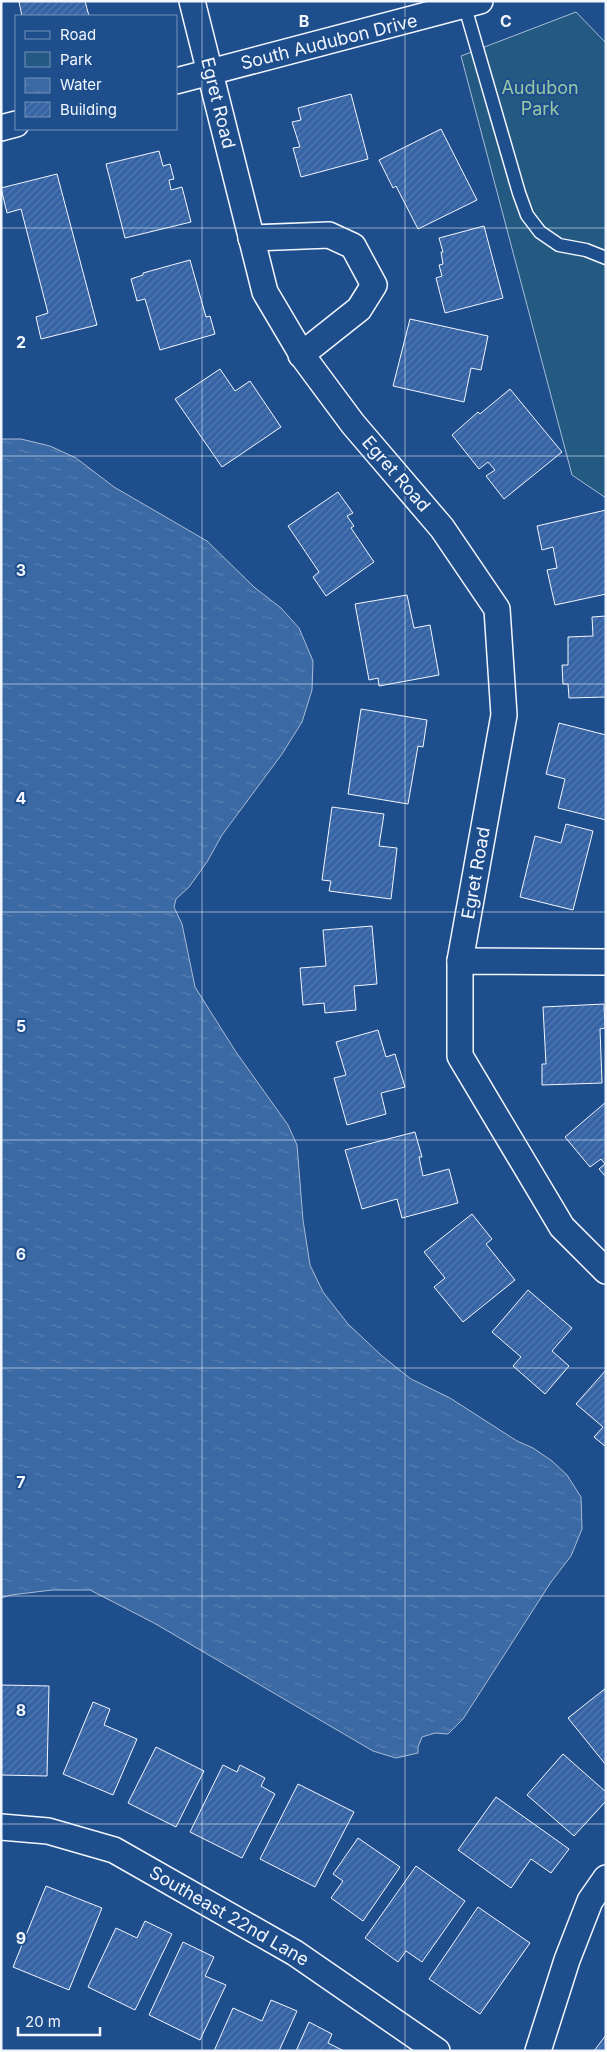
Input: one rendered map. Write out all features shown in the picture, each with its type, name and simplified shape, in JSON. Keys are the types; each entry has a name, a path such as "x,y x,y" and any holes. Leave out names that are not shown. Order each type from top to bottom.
{"street":[{"name":"Egret Road","path":"192,1 265,292 301,355 353,424 442,528 496,608 504,715 460,961 460,1056 562,1227 606,1271"},
{"name":"South Audubon Drive","path":"178,80 473,4"},
{"path":"1,128 15,124"},
{"path":"251,238 329,235 353,246 374,285 358,309 301,355"},
{"path":"460,961 606,962"},
{"name":"Southeast 22nd Lane","path":"1,1827 48,1831 114,1850 295,1953 437,2051"},
{"path":"538,2051 570,1951 590,1901 606,1878"}],"lane":[{"path":"473,4 518,193 527,215 540,232 559,245 586,250 606,258"}],"green space":[{"name":"Audubon Park","path":"576,12 606,43 606,498 572,475 461,56"}],"water":[{"path":"1,439 21,439 50,446 76,458 114,487 207,541 254,587 281,608 299,628 313,661 312,690 302,722 282,754 222,835 207,862 189,887 176,899 174,907 182,924 195,987 236,1052 288,1125 297,1145 303,1220 310,1265 323,1292 348,1324 382,1356 411,1379 450,1398 552,1461 567,1475 581,1497 582,1529 571,1556 551,1582 463,1719 448,1734 435,1733 422,1737 418,1753 396,1758 373,1751 154,1623 90,1590 52,1590 1,1598"}],"building":[{"path":"85,1 89,15 22,15 19,2"},
{"path":"351,94 368,159 301,177 293,148 300,147 292,122 301,120 298,108"},
{"path":"441,129 477,200 418,229 396,186 393,188 379,160"},
{"path":"159,151 163,166 170,164 174,179 169,180 171,190 182,187 191,222 125,238 106,164"},
{"path":"57,174 97,325 41,339 36,317 48,313 21,209 7,213 1,188"},
{"path":"484,226 503,298 445,313 436,278 442,276 439,265 443,264 441,252 443,252 439,238"},
{"path":"190,260 206,317 210,316 215,334 160,350 145,299 137,301 131,279 143,275 143,273"},
{"path":"410,319 488,336 481,370 471,368 464,402 393,386"},
{"path":"220,369 235,391 250,381 281,427 222,467 175,399"},
{"path":"510,389 562,452 504,499 486,476 495,470 488,462 479,469 452,435 478,412 480,414"},
{"path":"338,492 353,513 347,516 354,526 351,528 374,562 326,596 313,577 319,572 288,526"},
{"path":"606,510 606,594 555,605 547,570 557,568 553,547 542,550 537,526"},
{"path":"407,595 414,628 430,625 439,675 379,686 378,678 369,680 355,604"},
{"path":"606,616 606,697 569,698 568,684 563,684 562,665 568,665 568,637 593,636 592,617"},
{"path":"361,709 427,720 423,747 418,746 408,804 348,794"},
{"path":"559,723 606,735 606,820 558,808 565,779 546,774"},
{"path":"332,807 384,814 379,846 397,848 391,899 329,891 331,881 322,880"},
{"path":"566,824 593,831 573,910 520,897 535,836 561,843"},
{"path":"372,926 377,984 354,986 356,1010 325,1013 324,1003 303,1005 300,968 326,966 323,930"},
{"path":"604,1004 605,1028 600,1029 602,1083 542,1085 542,1064 546,1064 543,1007"},
{"path":"378,1030 386,1057 395,1054 405,1087 381,1093 386,1114 347,1125 334,1078 346,1075 336,1042"},
{"path":"606,1102 606,1177 599,1169 605,1164 601,1159 590,1167 565,1137"},
{"path":"415,1132 422,1157 419,1157 423,1176 449,1169 458,1203 402,1218 397,1199 362,1209 345,1150"},
{"path":"472,1214 492,1239 486,1244 515,1280 463,1322 434,1287 445,1278 424,1252"},
{"path":"528,1290 572,1328 552,1351 569,1366 545,1394 513,1366 521,1357 492,1332"},
{"path":"606,1370 606,1447 594,1437 603,1427 576,1404"},
{"path":"1,1685 49,1686 47,1776 1,1775"},
{"path":"606,1688 606,1765 568,1718"},
{"path":"93,1702 110,1709 104,1725 137,1739 113,1795 63,1774"},
{"path":"156,1747 204,1771 176,1827 128,1803"},
{"path":"563,1754 606,1792 606,1801 574,1836 527,1795"},
{"path":"223,1765 237,1772 240,1765 265,1778 261,1786 275,1794 242,1858 190,1832"},
{"path":"298,1784 354,1812 315,1887 260,1859"},
{"path":"496,1797 569,1849 551,1873 531,1859 511,1888 458,1850"},
{"path":"358,1838 400,1867 363,1921 331,1898 343,1881 333,1874"},
{"path":"416,1866 465,1901 422,1962 406,1951 398,1962 365,1938"},
{"path":"46,1886 102,1908 69,1990 13,1967"},
{"path":"478,1907 530,1943 480,2014 429,1979"},
{"path":"145,1921 172,1934 135,2010 88,1987 116,1928 137,1938"},
{"path":"183,1942 214,1957 205,1976 226,1985 200,2040 149,2015"},
{"path":"271,2000 297,2011 279,2051 214,2051 233,2008 262,2021"},
{"path":"309,2022 332,2034 328,2043 344,2051 296,2051"},
{"path":"606,2035 606,2051 594,2051"}]}
